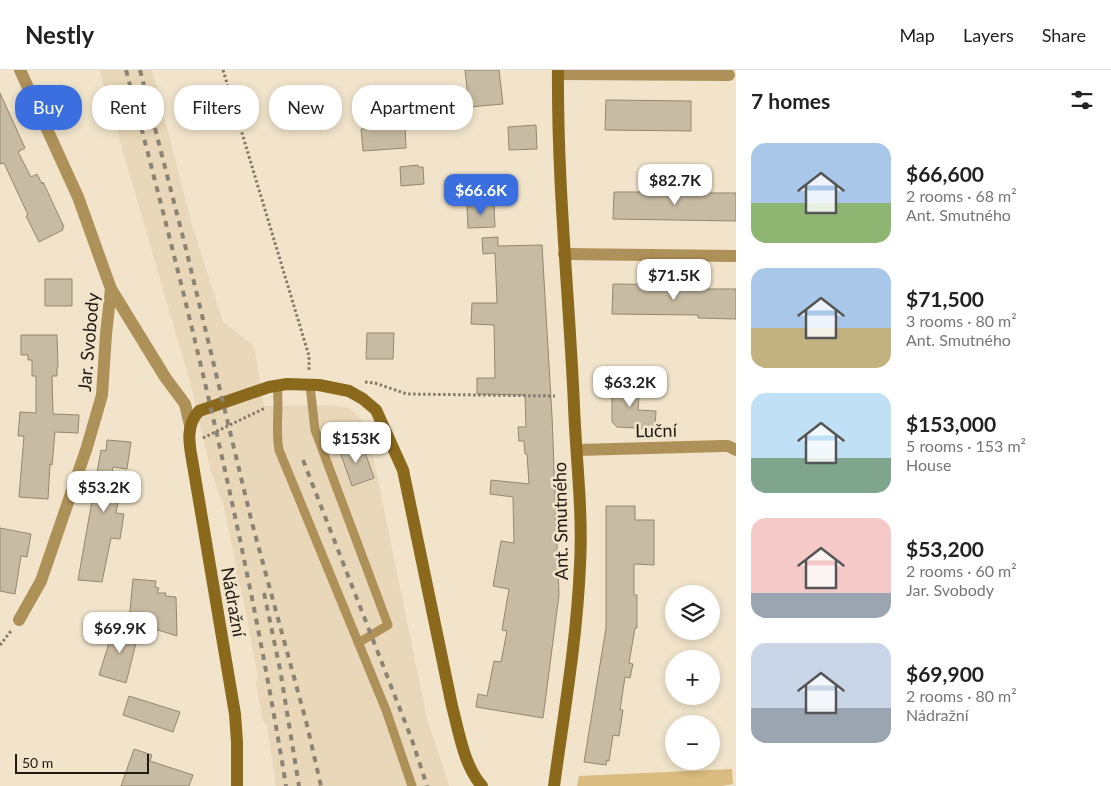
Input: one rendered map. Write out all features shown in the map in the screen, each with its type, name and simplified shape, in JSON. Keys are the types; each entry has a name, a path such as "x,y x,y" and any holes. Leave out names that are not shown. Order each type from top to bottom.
{"street":[{"name":"Jar. Svobody","path":"19,620 42,581 87,447 102,395 106,334 112,289 78,197 20,70"},
{"name":"Ant. Smutného","path":"554,786 576,630 581,564 580,495 564,254 558,128 558,72 729,76"},
{"path":"564,254 736,256"},
{"path":"112,289 165,377 184,404 190,425"},
{"path":"190,425 193,418 199,412 277,386 310,385 349,391 363,399 376,410 402,470 452,706 462,744 475,778 482,786"},
{"name":"Nádražní","path":"190,425 189,437 194,471 235,714 237,786"},
{"name":"Luční","path":"577,450 723,446 736,450"}],"lane":[{"path":"310,385 315,430 388,625 358,643"},
{"path":"277,386 279,399 277,440 279,450 386,710 412,786"}],"path":[{"path":"223,70 309,356 310,385"},
{"path":"375,383 407,394 555,396"}],"shaded area":[{"path":"100,70 152,70 156,85 103,85"},
{"path":"164,116 192,225 223,322 254,346 264,406 332,405 349,408 362,420 369,436 427,719 449,786 276,786 267,726 263,721 256,683 258,677 241,587 236,583 237,569 224,507 210,468 192,389 117,130 164,130"},
{"path":"732,769 733,784 722,786 577,786 579,776"}],"building":[{"path":"465,70 499,70 503,104 473,107 473,85 467,85"},
{"path":"0,93 15,126 15,130 17,130 25,148 18,152 31,177 37,174 42,184 43,182 64,227 62,228 63,230 39,242 4,163 0,164"},
{"path":"606,100 691,101 691,131 605,130"},
{"path":"536,125 537,149 509,150 508,127"},
{"path":"361,130 405,130 406,148 363,151"},
{"path":"418,165 418,167 423,167 424,184 401,186 400,167"},
{"path":"687,189 700,189 700,193 736,193 736,221 613,219 614,192 686,192"},
{"path":"494,204 495,227 468,228 467,206"},
{"path":"498,237 498,246 542,245 552,416 559,595 543,718 476,707 478,694 487,696 494,661 501,662 507,631 502,630 509,589 493,586 501,541 514,543 513,497 490,494 491,480 529,484 527,454 525,454 524,441 519,441 518,427 526,427 525,395 477,394 477,378 495,378 494,325 471,324 472,303 497,303 495,253 483,254 482,238"},
{"path":"45,279 72,279 72,306 45,306"},
{"path":"613,284 698,285 698,289 736,289 736,319 698,318 698,315 612,314"},
{"path":"367,333 394,333 393,359 366,359"},
{"path":"21,335 57,335 58,368 57,376 52,376 53,414 79,415 78,433 55,432 52,465 50,464 48,499 19,497 24,436 18,436 20,412 36,413 36,376 32,376 32,360 28,360 28,355 21,355"},
{"path":"614,383 640,383 638,410 656,411 655,429 617,427 612,422"},
{"path":"107,440 131,442 127,469 113,467 109,494 119,496 116,513 124,514 120,539 111,538 102,582 78,580 101,450 106,451"},
{"path":"361,441 374,478 352,486 339,449"},
{"path":"606,506 635,506 635,520 654,520 654,565 634,564 634,595 637,595 637,628 635,628 629,663 633,664 630,678 625,677 620,710 623,710 619,736 613,735 609,761 607,760 606,765 584,762 606,628"},
{"path":"0,528 31,534 27,557 21,556 15,594 0,591"},
{"path":"133,579 156,581 155,587 159,588 157,593 166,593 165,596 176,597 177,636 129,621"},
{"path":"119,625 139,631 126,683 99,675 114,627 119,628"},
{"path":"129,696 180,712 173,732 123,715"},
{"path":"134,749 152,755 150,761 193,775 189,786 121,786"}],"railway":[{"path":"126,70 215,426 271,695 286,786"},
{"path":"140,70 186,249 252,523 307,725 321,786"},
{"path":"303,460 412,740 427,786"},
{"path":"264,593 280,669 299,786"}]}
